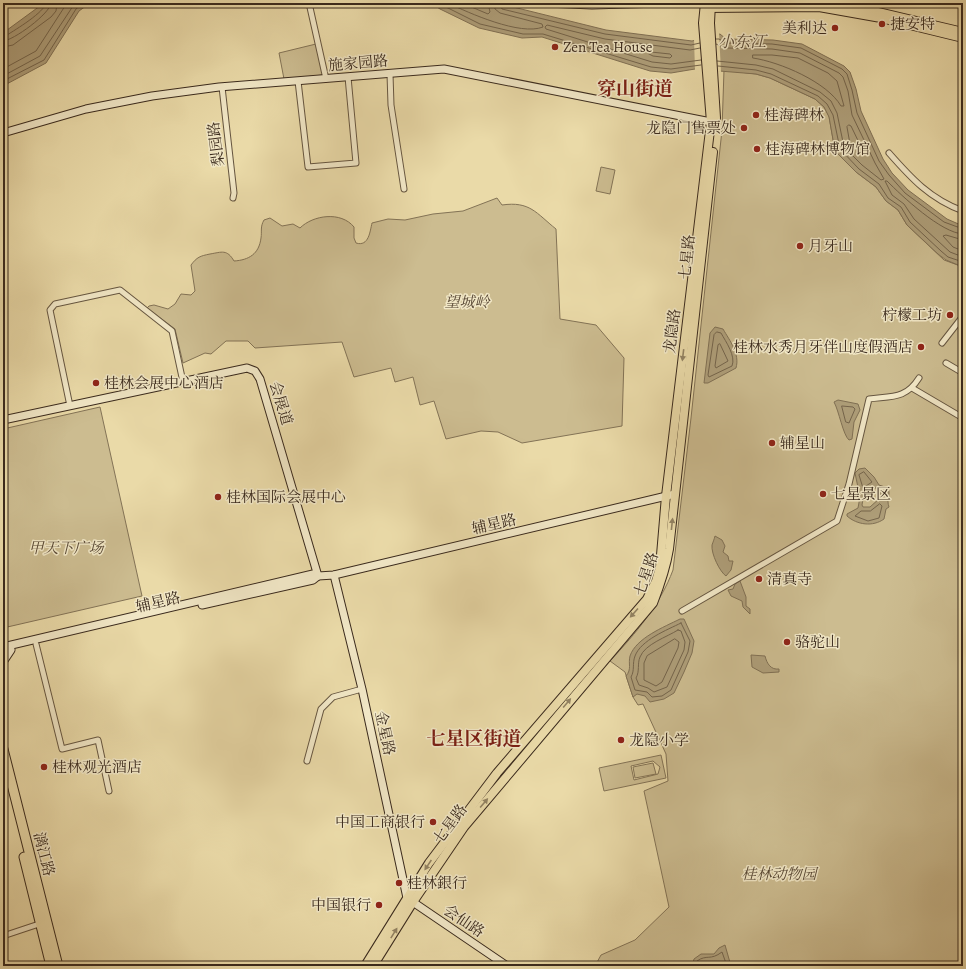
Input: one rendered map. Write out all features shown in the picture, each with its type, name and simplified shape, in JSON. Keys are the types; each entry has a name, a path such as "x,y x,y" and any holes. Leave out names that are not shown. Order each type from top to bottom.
{"highway":[{"name":"漓江路","path":"3,749 58,966"},
{"name":"漓江路","path":"3,772 51,966"}],"main road":[{"path":"844,3 963,32"},
{"path":"708,6 819,7 881,18 963,38"},
{"name":"龙隐路","path":"656,581 662,550 666,496 713,123 707,23 708,6"},
{"name":"七星路","path":"364,966 410,900 464,827 653,603 667,563 713,123"},
{"name":"七星路","path":"373,966 410,900 452,831 497,773 647,599 656,581"}],"street":[{"path":"309,3 326,79"},
{"path":"548,3 585,5 661,3"},
{"name":"施家园路","path":"3,133 108,104 152,96 222,87 444,69 713,123"},
{"path":"390,74 391,105 404,189"},
{"path":"298,81 308,167 356,163 348,77"},
{"name":"梨园路","path":"222,87 234,193 232,198"},
{"path":"888,153 918,185 939,199 963,211"},
{"path":"70,406 50,310 55,304 120,290 172,331 183,382"},
{"path":"942,342 963,316"},
{"path":"946,363 963,373"},
{"name":"会展道","path":"3,420 247,368 255,371 260,379 318,576"},
{"path":"682,611 837,521 848,484 869,399 904,394 912,388 919,378"},
{"path":"912,388 963,418"},
{"name":"辅星路","path":"3,652 8,648 313,574 318,576 334,575 675,494"},
{"name":"金星路","path":"334,575 362,689 410,900"},
{"name":"辅星路","path":"8,648 36,644 313,580 318,576"},
{"path":"3,642 8,648 3,662"},
{"path":"36,644 62,749 98,740 109,791"},
{"path":"307,761 321,709 333,697 362,689"},
{"name":"会仙路","path":"410,900 507,966"},
{"path":"3,936 36,925"}],"green space":[{"path":"316,44 323,75 284,79 279,53"},
{"name":"七星景区","path":"724,70 756,74 770,78 815,99 824,107 829,116 835,151 856,172 876,187 886,201 898,210 907,225 944,260 963,267 963,966 595,966 601,955 635,940 669,907 644,791 668,781 666,754 643,704 638,705 633,697 625,672 610,661 629,640 654,607 668,583 673,570 722,130"},
{"path":"601,167 615,170 610,194 596,191"},
{"name":"望城岭","path":"497,198 502,205 519,205 538,213 556,229 560,319 596,325 624,358 622,426 522,443 498,432 481,431 446,439 434,401 420,405 413,377 395,382 391,368 354,377 342,342 255,348 248,341 226,341 211,354 205,353 183,363 175,329 147,308 154,305 168,309 175,304 181,294 191,295 195,291 191,265 199,257 224,252 234,261 249,258 256,252 260,244 264,220 270,218 282,226 293,224 300,228 312,220 319,218 335,217 342,219 354,227 354,238 356,243 360,244 364,243 368,238 372,223 388,219 405,220 433,214 463,211"},
{"name":"甲天下广场","path":"100,407 142,596 3,628 3,429"},
{"path":"661,755 666,778 604,791 599,768","holes":["653,761 660,767 658,774 634,780 631,766"]},
{"path":"653,763 656,774 635,778 633,767"}],"water":[{"path":"44,3 90,3 79,11 46,63 3,86 3,33"},
{"name":"小东江","path":"431,3 497,3 606,30 692,41 720,34 726,39 773,40 802,44 844,66 850,72 861,111 883,159 892,173 908,190 947,219 963,226 963,267 946,260 938,254 907,225 898,210 886,201 876,187 856,172 835,151 829,117 824,107 815,99 770,78 756,74 695,69 671,73 650,71 542,37 522,38 479,28"},
{"path":"715,327 723,329 731,343 737,358 737,363 736,368 708,383 704,383 710,333"},
{"path":"838,400 858,404 860,410 854,422 852,439 849,440 834,402"},
{"path":"865,468 874,477 879,485 888,488 889,490 889,507 886,509 884,519 880,522 865,524 855,521 847,516 847,514 858,508 860,497 855,473 859,469","holes":["871,488 877,488 880,490 880,498 870,507 863,507 864,493"]},
{"path":"715,536 722,540 725,546 723,552 728,556 729,561 733,561 731,570 726,576 714,558 712,545"},
{"path":"740,581 746,597 746,606 750,609 750,614 743,607 742,601 731,596 728,590 733,589 735,584"},
{"path":"680,619 684,619 694,641 692,653 674,693 664,699 650,702 645,696 637,694 633,697 626,676 629,671 630,656 633,650 644,638"},
{"path":"751,655 765,656 770,666 774,669 779,669 779,672 763,673 752,667"},
{"path":"725,945 731,966 711,964 692,966 694,959 701,954 714,954 719,948"}],"pier":[{"path":"719,32 721,72 695,71 694,39"}],"place":[{"name":"捷安特","path":"882,24"},
{"name":"美利达","path":"835,28"},
{"name":"Zen Tea House","path":"555,47"},
{"name":"桂海碑林","path":"756,115"},
{"name":"龙隐门售票处","path":"744,128"},
{"name":"桂海碑林博物馆","path":"757,149"},
{"name":"月牙山","path":"800,246"},
{"name":"柠檬工坊","path":"950,315"},
{"name":"桂林水秀月牙伴山度假酒店","path":"921,347"},
{"name":"桂林会展中心酒店","path":"96,383"},
{"name":"辅星山","path":"772,443"},
{"name":"七星景区","path":"823,494"},
{"name":"桂林国际会展中心","path":"218,497"},
{"name":"清真寺","path":"759,579"},
{"name":"骆驼山","path":"787,642"},
{"name":"龙隐小学","path":"621,740"},
{"name":"桂林观光酒店","path":"44,767"},
{"name":"中国工商银行","path":"433,822"},
{"name":"桂林銀行","path":"399,883"},
{"name":"中国银行","path":"379,905"}],"district":[{"name":"穿山街道","path":"635,88"},
{"name":"七星区街道","path":"474,738"}],"park label":[{"name":"桂林动物园","path":"779,874"}]}
